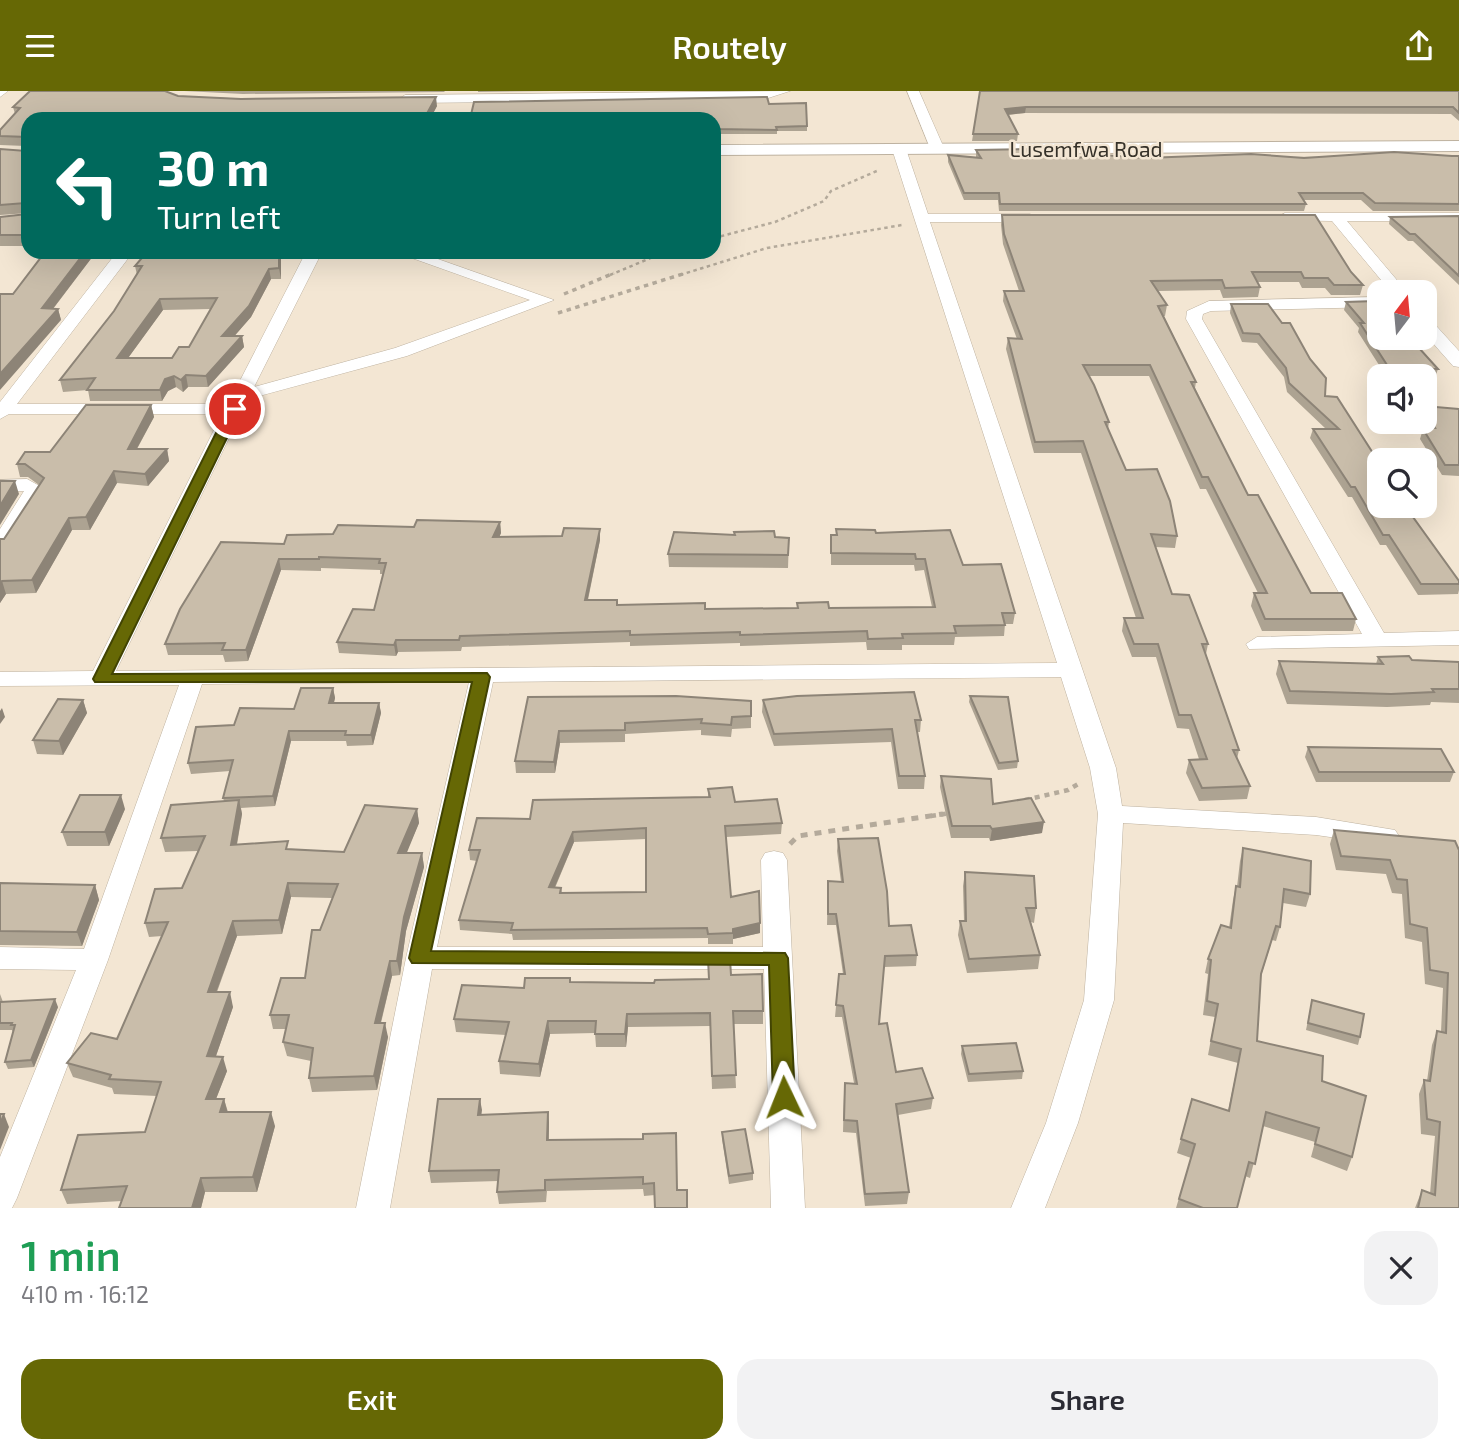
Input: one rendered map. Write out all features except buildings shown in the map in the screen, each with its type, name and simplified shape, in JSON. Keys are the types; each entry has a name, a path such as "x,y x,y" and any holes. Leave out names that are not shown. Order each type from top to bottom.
{"street":[{"path":"395,100 762,96 784,91"},
{"path":"913,91 937,148"},
{"name":"Lusemfwa Road","path":"721,150 901,156 937,148 1459,146"},
{"path":"901,156 1102,768 1111,814 1099,1000 1062,1123 1028,1208"},
{"path":"1267,217 1459,217"},
{"path":"1336,217 1389,280"},
{"path":"923,221 1046,218"},
{"path":"1,411 103,285 120,259"},
{"path":"101,679 310,259"},
{"path":"421,259 552,307"},
{"path":"1367,302 1209,306 1195,311 1194,319 1377,640"},
{"path":"1,411 239,402 552,307"},
{"path":"1437,337 1459,362"},
{"path":"0,486 27,485 35,489 0,545"},
{"path":"1257,644 1459,638"},
{"path":"0,679 192,680 1069,670"},
{"path":"373,1208 419,958 481,677"},
{"path":"0,1198 94,960 192,680"},
{"path":"1111,814 1316,826 1417,839"},
{"path":"774,860 788,1208"},
{"path":"0,958 94,960"},
{"path":"419,958 778,958"}],"path":[{"path":"721,237 775,222 824,201 831,191 901,156"},
{"path":"552,307 767,248 923,221"},
{"path":"552,307 651,259"},
{"path":"1017,802 1068,790 1102,768"},
{"path":"774,860 798,836 956,813"}],"route":[{"path":"235,409 177,520 101,679 481,677 419,958 778,958 784,1097"}]}
